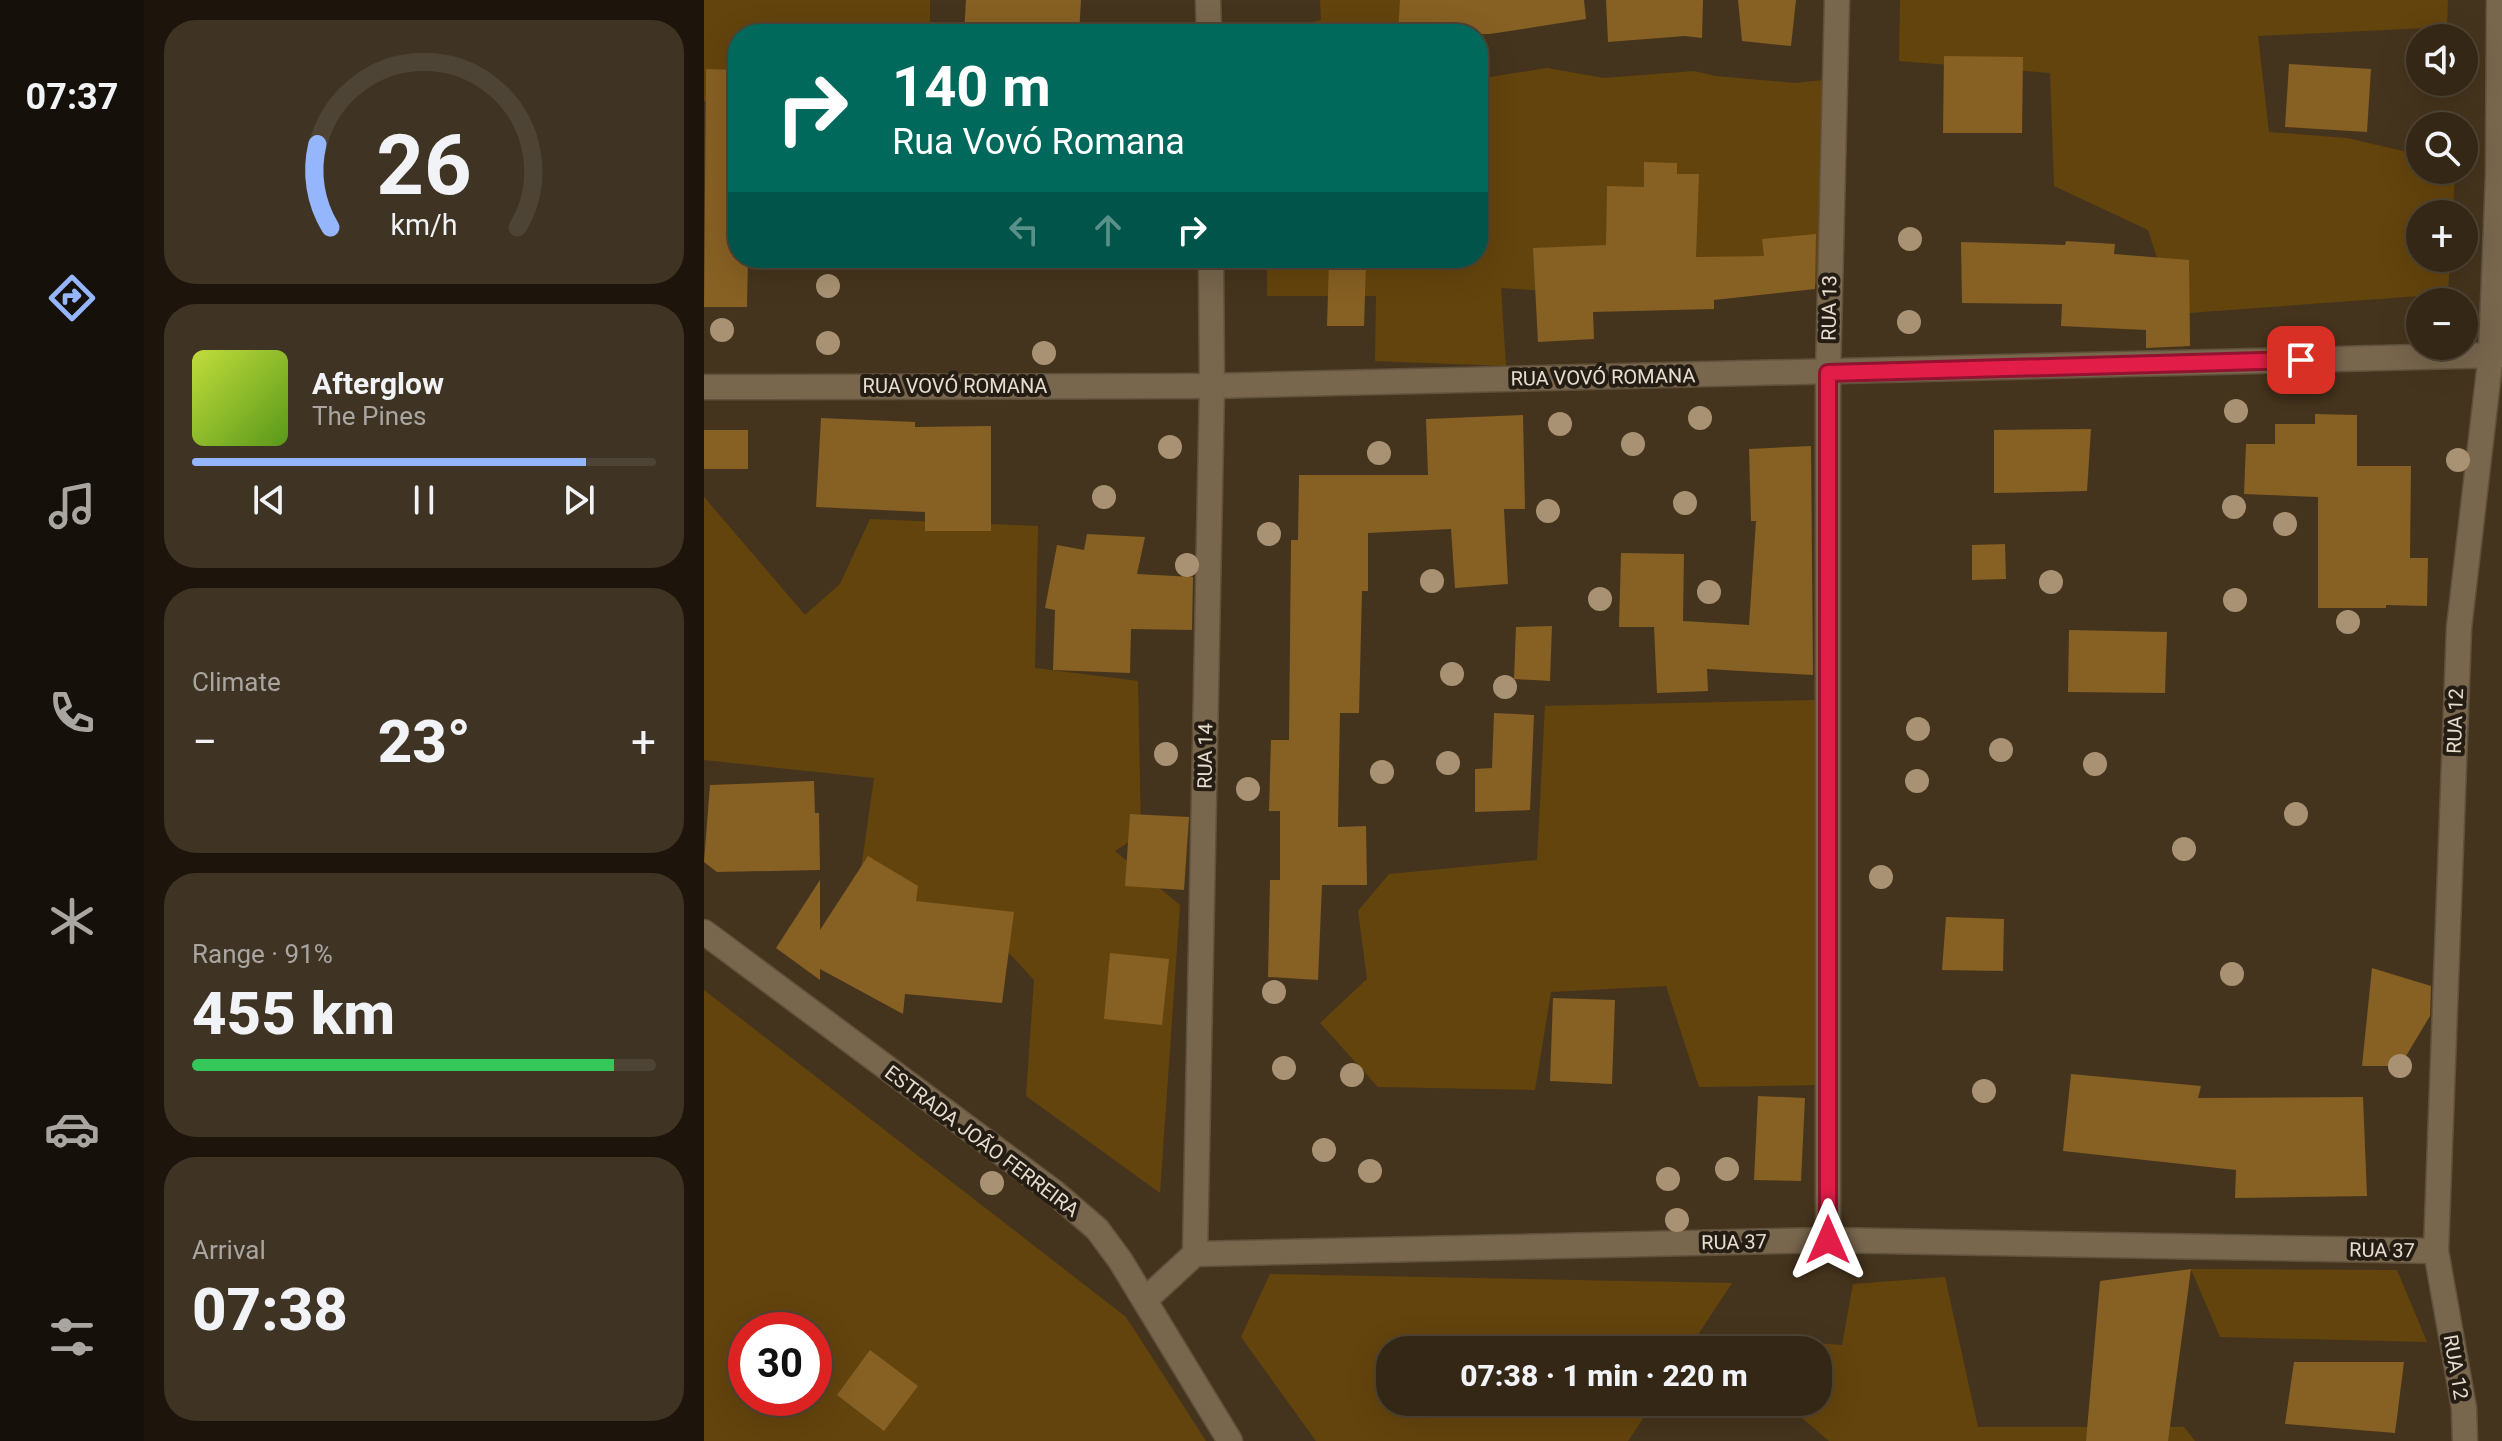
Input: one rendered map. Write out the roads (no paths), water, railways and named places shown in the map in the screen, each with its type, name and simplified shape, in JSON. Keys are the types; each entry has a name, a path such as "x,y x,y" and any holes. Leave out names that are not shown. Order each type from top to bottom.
{"street":[{"path":"1208,0 1209,24"},
{"name":"RUA 13","path":"1828,1240 1828,373 1837,0"},
{"name":"RUA 12","path":"2465,1441 2464,1408 2436,1251 2459,628 2496,354 2499,0"},
{"name":"RUA 14","path":"1195,1254 1212,386 1211,268"},
{"name":"RUA VOVÓ ROMANA","path":"704,387 1212,386 2496,354"},
{"name":"ESTRADA JOÃO FERREIRA","path":"704,932 1054,1192 1097,1229 1120,1260 1230,1441"},
{"name":"RUA 37","path":"1195,1254 1828,1240 2436,1251"},
{"path":"1145,1300 1195,1254"}]}
